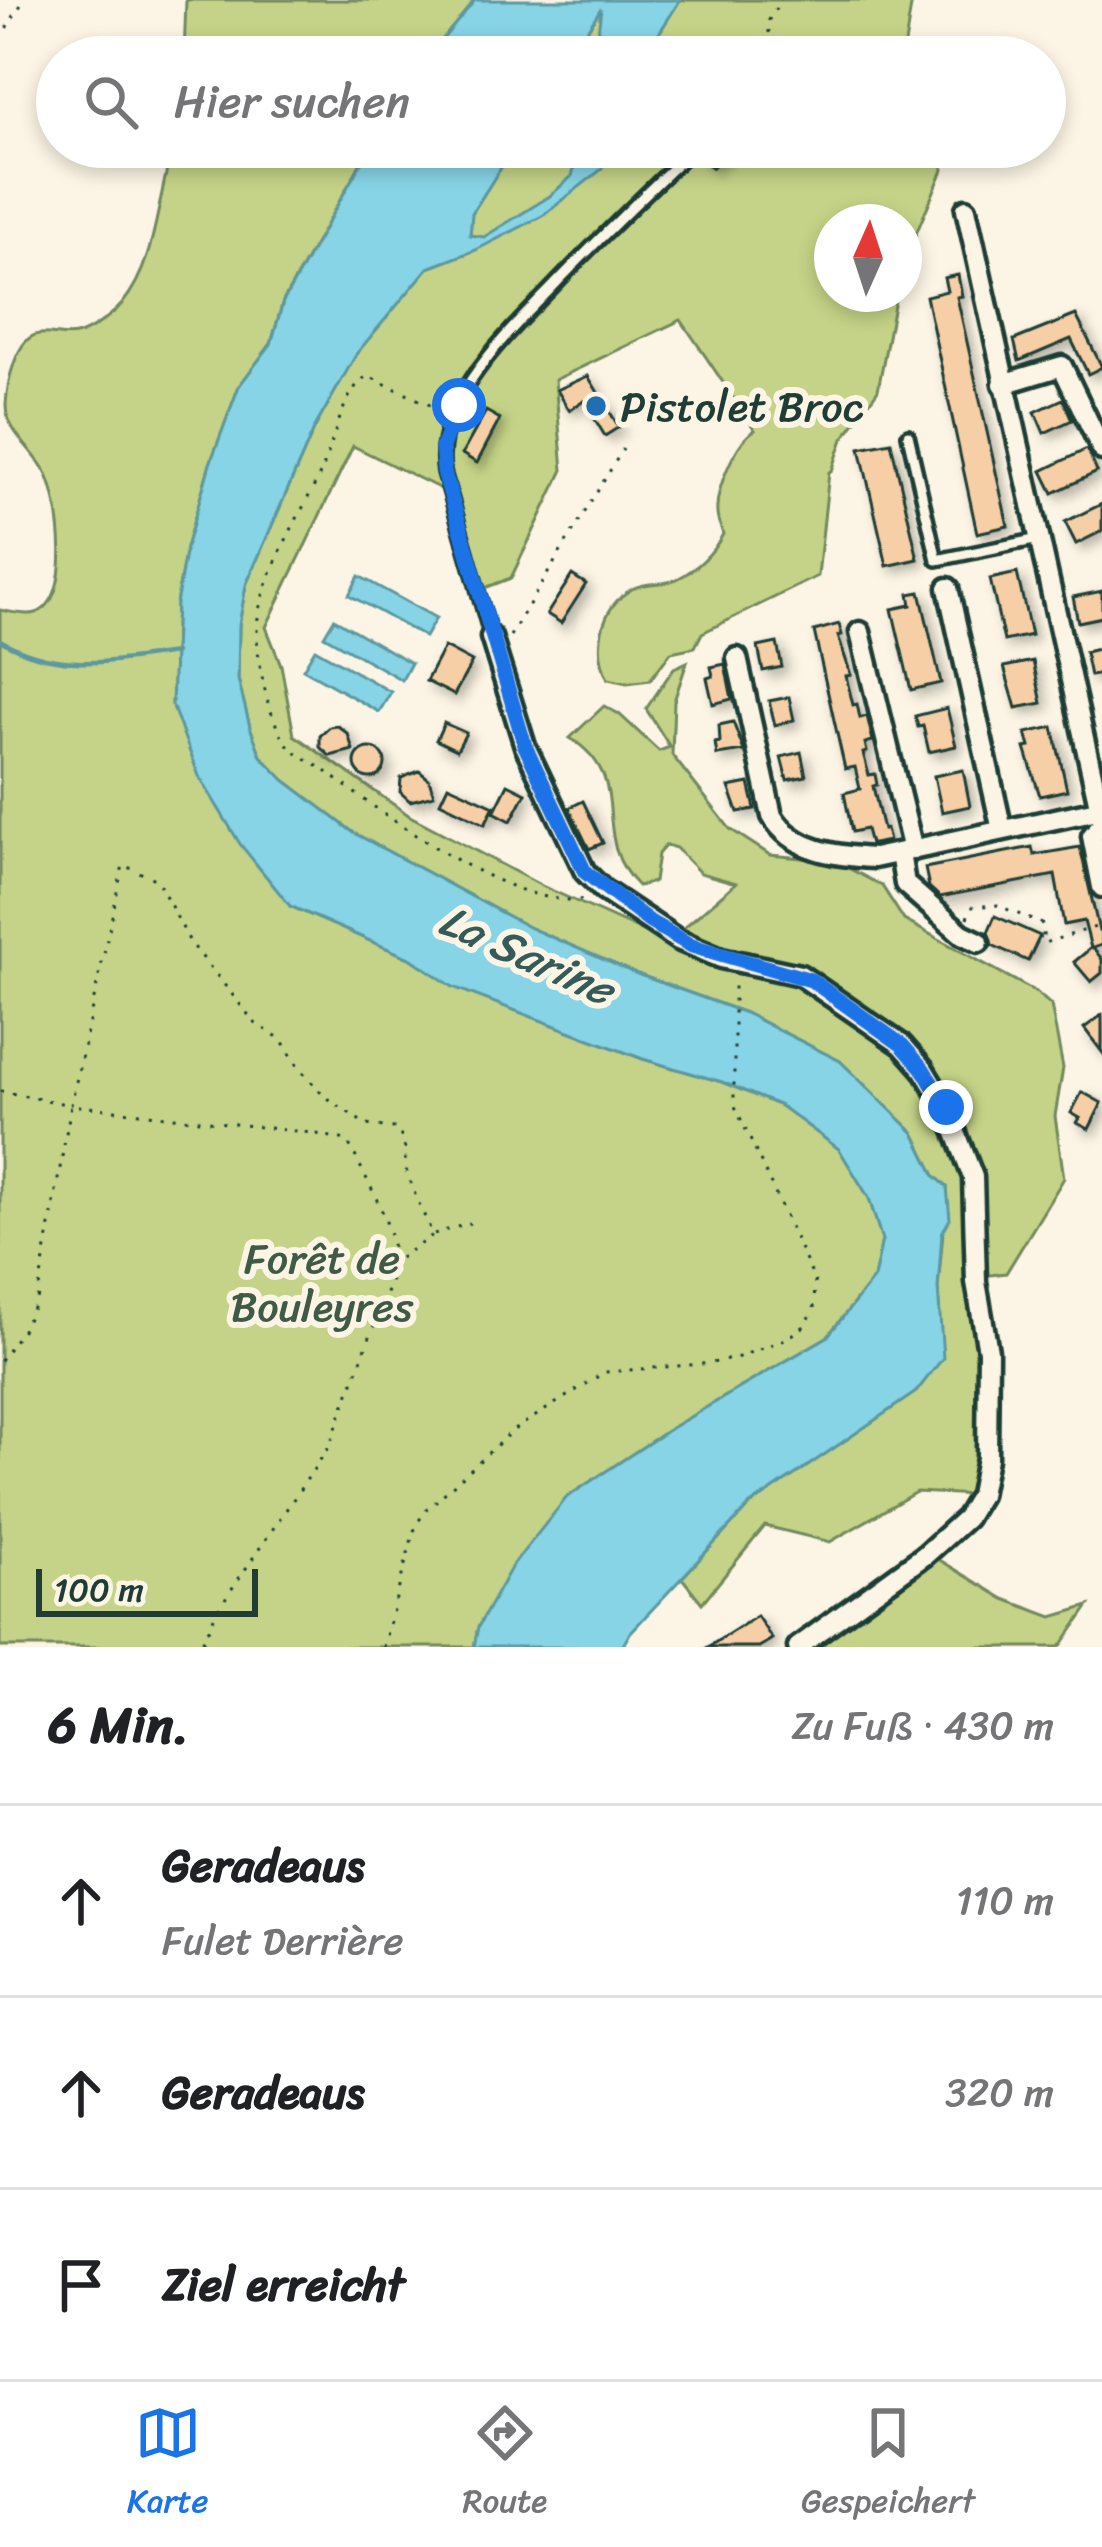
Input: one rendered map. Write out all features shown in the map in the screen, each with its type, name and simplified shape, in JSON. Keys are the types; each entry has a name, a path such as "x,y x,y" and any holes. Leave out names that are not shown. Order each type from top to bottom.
{"street":[{"path":"966,209 1101,816 1092,832 1102,887"},
{"path":"1003,384 1062,366 1102,450"},
{"path":"949,588 1002,830"},
{"path":"860,632 907,851 905,884 970,938"},
{"path":"490,638 525,746 580,865 603,890 692,946 811,980 902,1045 946,1107 973,1177 976,1282 988,1351 987,1458 980,1495 966,1518 925,1555 798,1647"},
{"path":"737,658 772,816 782,833 839,856 874,858 1002,830 1101,816"}],"lane":[{"path":"490,638 444,472 442,447 468,386 506,334 672,168"},
{"path":"908,435 937,560 1039,539"}],"path":[{"path":"0,38 24,0"},
{"path":"769,36 769,20 781,0"},
{"path":"454,417 368,376 351,392 335,441 259,608 259,658 269,703 288,746 459,861 560,901 588,898 603,890"},
{"path":"499,666 514,624 623,449"},
{"path":"0,1360 38,1300 71,1105 123,866 157,880 190,941 255,1023 281,1039 322,1094 366,1125 395,1128 407,1145 405,1168 433,1235"},
{"path":"970,938 971,908 997,904 1042,924 1044,943 1102,925"},
{"path":"382,1647 422,1513 512,1431 605,1372 712,1363 755,1352 806,1325 814,1308 815,1281 734,1105 734,997"},
{"path":"0,1091 71,1105 346,1140 392,1237 395,1261 384,1304 329,1447 218,1609 200,1647"},
{"path":"395,1261 433,1235 470,1223"}],"green space":[{"path":"186,0 475,0 445,36 185,36"},
{"path":"680,0 912,0 906,36 657,36"},
{"path":"603,5 598,36 583,36"},
{"name":"Forêt de Bouleyres","path":"168,168 358,168 283,301 271,344 239,386 210,464 176,604 172,705 290,906 412,959 454,987 781,1106 839,1149 869,1198 882,1240 874,1278 827,1337 673,1427 567,1497 478,1627 474,1647 0,1647 0,610 32,614 48,604 56,590 61,550 52,488 11,424 6,405 14,363 24,343 44,334 71,336 100,323 134,287 149,249"},
{"path":"501,168 575,168 573,176 550,196 485,238 470,235 472,213"},
{"path":"601,168 943,168 922,220 922,204 814,204 814,312 893,312 878,390 843,439 829,472 818,576 702,633 695,647 671,652 650,680 608,679 601,655 606,617 632,589 677,579 709,554 723,534 717,503 723,480 741,444 755,430 681,320 555,380 563,470 511,578 477,591 447,492 353,446 266,627 281,665 294,735 410,816 542,886 667,942 736,883 700,873 676,848 666,845 658,854 654,882 638,886 615,847 602,772 570,738 604,706 659,751 670,747 646,709 674,668 687,662 674,701 672,755 730,829 770,855 835,861 882,886 904,920 1036,992 1051,1005 1063,1068 1055,1116 1064,1178 1006,1273 965,1278 987,1391 974,1495 916,1492 830,1542 765,1526 702,1603 682,1578 749,1506 916,1392 942,1358 938,1288 947,1187 935,1176 914,1133 840,1061 745,1013 530,928 354,833 284,780 261,756 238,679 246,585 315,427 357,352 428,268 476,250"},
{"path":"938,1559 1004,1599 1052,1617 1089,1606 1060,1647 817,1647"}],"water":[{"path":"475,0 680,0 657,36 598,36 601,8 583,36 445,36"},
{"name":"La Sarine","path":"358,168 501,168 472,213 470,235 484,237 550,196 572,176 574,168 602,168 544,215 428,268 357,353 315,427 246,585 238,679 250,727 261,756 284,780 354,833 530,928 745,1013 840,1061 914,1133 935,1176 947,1187 950,1219 942,1233 938,1288 943,1358 916,1392 749,1506 622,1647 474,1647 478,1627 512,1566 567,1497 673,1427 827,1337 874,1278 882,1240 869,1198 839,1149 781,1106 453,987 412,959 290,906 240,844 199,776 172,705 176,604 210,464 239,386 271,344 283,302"},
{"path":"359,576 436,618 425,637 349,595"},
{"path":"334,619 411,663 402,680 324,636"},
{"path":"315,649 391,692 379,712 303,669"}],"building":[{"path":"958,275 962,296 957,297 1008,526 977,533 926,296 947,291 944,278"},
{"path":"1076,315 1102,367 1088,374 1071,339 1019,361 1014,340"},
{"name":"Pistolet Broc","path":"588,376 619,427 605,436 584,401 569,410 557,390"},
{"path":"1063,399 1072,420 1044,433 1035,412"},
{"path":"486,411 500,419 477,463 462,454"},
{"path":"891,442 918,559 887,566 860,448"},
{"path":"1087,449 1097,472 1053,493 1042,471"},
{"path":"1102,504 1102,531 1076,544 1065,522"},
{"path":"1017,573 1031,635 1004,641 990,579"},
{"path":"572,575 586,584 561,623 547,614"},
{"path":"1102,591 1102,617 1078,622 1073,597"},
{"path":"920,592 941,683 911,690 892,609 911,605 909,594"},
{"path":"839,624 853,705 857,704 860,718 867,716 873,741 865,743 867,752 863,753 869,775 875,774 877,785 873,786 889,841 870,844 866,829 852,832 844,793 860,789 855,767 845,769 814,631"},
{"path":"777,643 782,667 763,671 758,647"},
{"path":"444,647 472,662 454,695 426,681"},
{"path":"1102,648 1102,674 1090,676 1085,652"},
{"path":"1033,661 1042,703 1016,708 1004,667"},
{"path":"725,664 732,699 713,704 707,678 713,676 711,667"},
{"path":"789,697 794,720 775,725 769,701"},
{"path":"947,708 956,746 929,752 923,726 918,727 915,716"},
{"path":"733,722 744,751 717,755 719,725"},
{"path":"444,723 466,733 457,750 436,740"},
{"path":"338,726 348,734 353,750 330,756 320,747 320,736"},
{"path":"1053,727 1067,790 1040,796 1025,748 1030,747 1026,733"},
{"path":"370,748 381,752 385,763 381,774 370,778 359,774 355,763 359,752"},
{"path":"801,752 806,776 787,780 781,757"},
{"path":"963,770 970,806 942,812 934,776"},
{"path":"419,771 429,779 434,795 410,801 400,792 401,778"},
{"path":"749,783 755,809 738,812 729,787"},
{"path":"508,784 526,793 511,821 494,812"},
{"path":"448,785 494,806 485,824 440,802"},
{"path":"583,801 603,843 589,849 569,808"},
{"path":"1032,847 1034,855 1080,847 1102,930 1102,945 1093,948 1102,959 1102,973 1091,982 1074,962 1091,948 1084,921 1064,925 1055,875 940,897 929,887 925,868"},
{"path":"995,916 1040,936 1028,961 992,945 988,932"},
{"path":"1102,1015 1102,1052 1084,1028"},
{"path":"1082,1092 1102,1103 1089,1129 1071,1113"},
{"path":"757,1616 772,1639 759,1647 708,1647"}],"waterway":[{"path":"0,640 42,658 64,661 175,653"}],"place":[{"name":"Pistolet Broc","path":"596,406"}],"route":[{"path":"459,405 442,447 444,472 525,746 585,872 603,890 678,940 721,958 811,980 913,1055 946,1107"}]}
